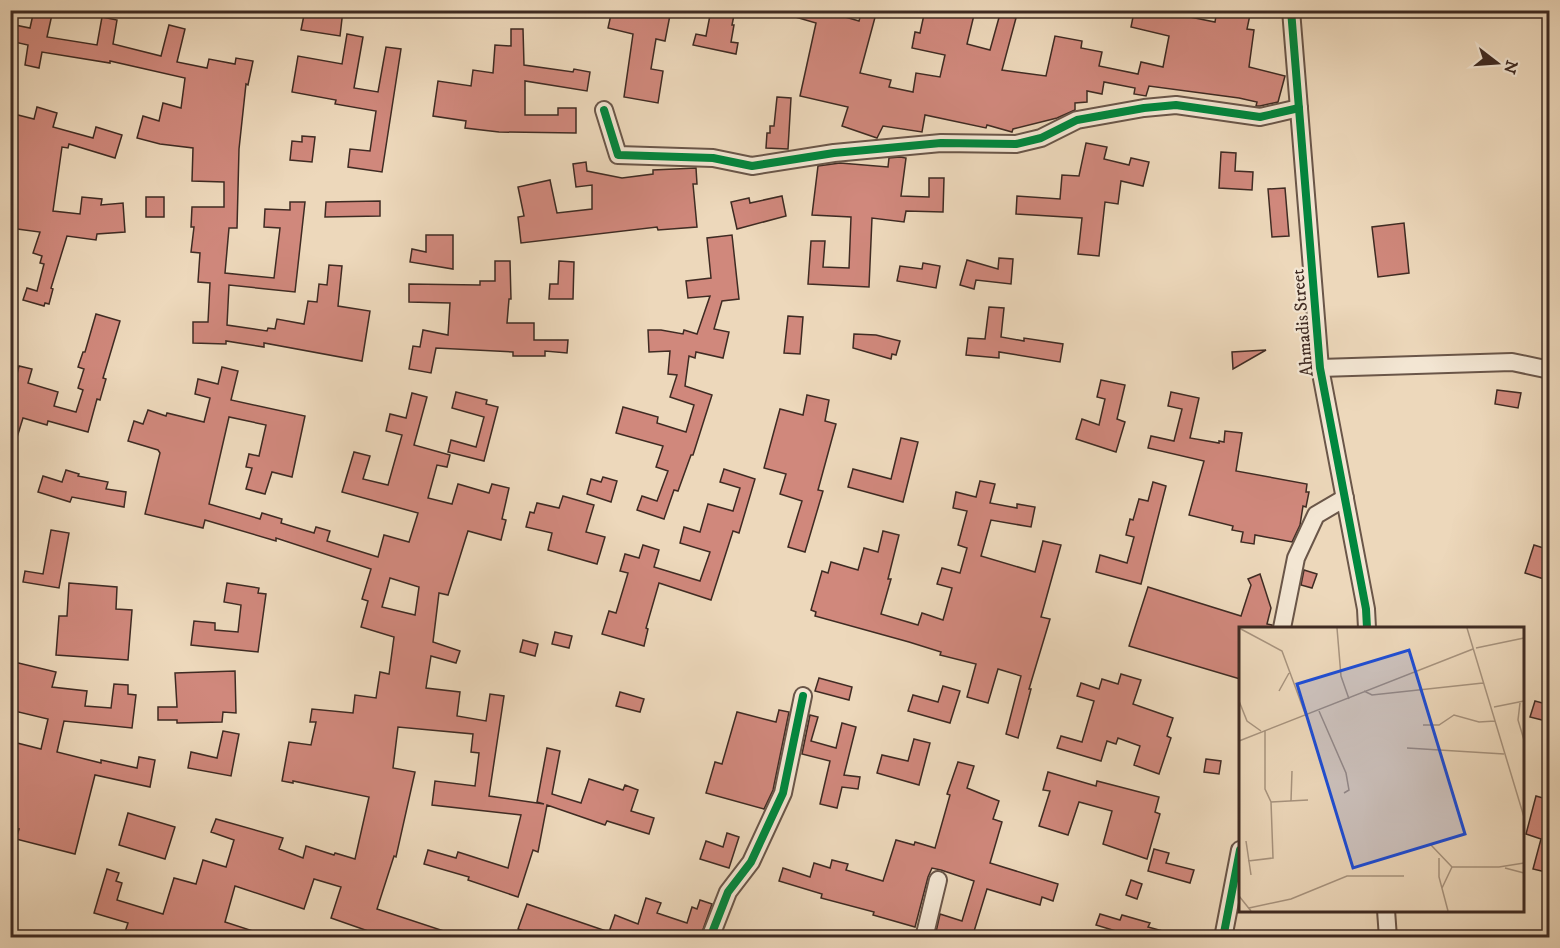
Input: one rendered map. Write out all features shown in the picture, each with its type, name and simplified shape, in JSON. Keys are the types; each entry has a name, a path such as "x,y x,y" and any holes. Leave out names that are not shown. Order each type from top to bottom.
{"street":[{"name":"Ahmadis Street","path":"1291,10 1320,369 1366,609 1367,627"},
{"path":"604,110 618,154 713,158 752,166 834,153 941,143 1016,144 1041,138 1077,120 1144,108 1176,105 1260,117 1299,108"},
{"path":"1320,369 1512,362 1550,370"},
{"path":"1282,627 1296,558 1316,515 1345,498"},
{"path":"710,938 728,892 751,862 783,793 803,696"},
{"path":"1222,938 1239,855"},
{"path":"924,938 939,880"},
{"path":"1386,912 1388,938"}],"building":[{"path":"34,10 53,10 47,37 97,45 102,17 117,20 113,44 161,56 169,25 185,29 177,62 207,68 209,59 235,64 236,58 253,61 248,85 246,84 239,149 237,228 229,228 225,273 274,278 280,228 264,227 265,209 290,210 290,202 305,202 295,292 229,285 227,325 267,331 268,328 275,329 277,319 304,324 308,301 317,302 319,284 327,285 329,265 342,266 338,306 370,311 362,361 264,343 264,347 226,341 226,344 193,343 193,322 208,322 210,283 198,282 200,253 191,252 194,227 191,227 192,207 224,207 224,182 192,181 193,148 160,144 137,138 143,116 159,121 163,103 181,108 185,78 110,61 110,63 42,52 39,68 25,65 28,45 10,41 10,24 30,28"},
{"path":"305,10 329,14 329,10 343,10 340,36 301,30"},
{"path":"612,10 671,10 665,41 656,39 651,69 663,71 658,103 624,97 633,34 608,28"},
{"path":"711,10 735,10 731,42 738,43 736,54 693,45 696,34 706,36"},
{"path":"786,10 836,10 835,14 859,21 862,10 877,10 860,73 891,80 889,87 913,92 916,73 940,77 945,55 912,48 915,32 920,33 925,10 953,10 974,15 967,44 990,50 1000,14 1016,18 1002,70 1046,76 1055,36 1082,41 1081,48 1102,52 1099,66 1138,74 1141,62 1163,67 1169,36 1131,27 1134,12 1152,16 1153,10 1165,10 1165,12 1215,22 1217,10 1251,10 1247,29 1254,30 1249,67 1285,76 1278,102 1260,106 1256,106 1257,102 1239,98 1149,86 1146,96 1134,94 1135,88 1104,82 1102,94 1087,91 1087,102 1075,103 1075,110 1057,118 1013,129 1012,132 987,125 986,128 925,115 922,132 883,126 877,138 842,126 848,107 800,96 816,23 785,14"},
{"path":"511,29 523,29 524,65 590,72 587,91 525,81 525,115 558,115 558,108 576,108 576,133 499,132 465,128 466,121 433,116 438,81 471,86 473,70 493,73 495,45 511,46"},
{"path":"347,34 363,37 354,88 378,92 386,47 401,49 382,172 348,167 350,149 370,151 376,111 335,104 336,100 292,92 298,56 342,64"},
{"path":"777,97 791,98 788,149 766,148 767,133 770,133 770,126 774,126"},
{"path":"37,107 57,113 53,127 93,138 96,127 122,135 115,158 69,144 68,148 62,147 53,211 80,214 82,197 102,199 101,205 123,203 125,232 97,234 96,240 67,236 51,288 53,289 49,304 45,303 44,306 23,300 27,288 37,291 44,264 40,263 42,256 33,253 40,232 10,228 10,113 34,119"},
{"path":"302,136 315,137 312,162 290,160 292,141 302,142"},
{"path":"1086,143 1107,147 1104,159 1129,165 1131,158 1149,162 1143,186 1121,181 1118,204 1105,202 1099,256 1078,254 1082,218 1016,214 1017,196 1060,199 1062,175 1079,176"},
{"path":"1221,152 1236,153 1235,171 1253,172 1252,190 1219,188"},
{"path":"889,158 906,158 901,196 929,197 929,178 944,178 943,212 906,211 904,222 872,218 869,287 808,284 811,241 825,241 823,267 849,268 851,217 812,215 818,166 840,163 888,167"},
{"path":"586,162 587,171 622,178 653,174 653,170 696,168 697,184 693,184 697,227 658,230 657,227 521,243 518,217 524,216 518,187 550,180 557,213 592,209 592,185 576,187 573,164"},
{"path":"1285,188 1289,236 1272,237 1268,189"},
{"path":"782,196 786,216 737,229 731,202 749,198 750,203"},
{"path":"146,197 164,197 164,217 146,217"},
{"path":"380,201 380,216 325,217 326,202"},
{"path":"1404,223 1409,273 1378,277 1372,227"},
{"path":"426,235 453,235 453,269 410,262 412,249 426,252"},
{"path":"732,235 739,299 722,301 714,329 729,332 723,358 696,352 695,358 689,356 685,386 712,395 693,455 691,455 678,491 674,490 664,519 637,510 642,496 657,501 668,471 656,467 663,446 616,433 623,407 658,417 657,423 686,432 694,405 670,397 677,375 668,374 670,351 649,352 648,330 683,334 684,330 697,334 710,296 688,298 686,281 711,278 707,238"},
{"path":"999,258 1013,259 1011,284 976,280 974,289 960,285 967,260 998,269"},
{"path":"495,261 510,261 511,299 509,299 507,323 534,323 534,340 568,340 567,353 545,351 545,356 513,356 513,352 436,348 431,373 409,369 413,346 420,347 423,330 448,335 450,303 409,302 409,284 480,285 480,281 495,281"},
{"path":"559,261 574,262 573,299 549,299 550,284 558,284"},
{"path":"923,263 940,266 936,288 897,281 900,266 922,269"},
{"path":"989,307 1004,308 1001,337 1063,344 1060,362 999,352 999,358 966,355 968,338 985,339"},
{"path":"96,314 120,321 103,378 106,379 100,400 97,399 88,432 48,421 47,425 23,418 14,447 10,447 10,402 19,366 32,369 28,383 58,392 54,406 76,412 83,390 78,388 84,369 78,367 83,352 85,352"},
{"path":"788,316 803,317 800,354 784,353"},
{"path":"854,334 876,335 900,341 896,355 892,354 891,359 853,348"},
{"path":"1266,350 1233,369 1232,352"},
{"path":"222,367 238,371 231,400 305,416 292,477 272,472 265,494 246,489 252,468 246,467 249,454 259,456 266,425 229,417 209,504 260,519 262,513 282,519 281,523 314,533 316,527 330,531 327,541 378,557 384,535 409,542 418,513 342,492 354,452 370,456 363,479 388,485 402,435 386,431 390,414 406,418 412,393 427,397 414,445 450,455 447,467 437,465 428,498 452,504 458,484 489,493 492,484 509,488 502,519 506,520 501,540 468,531 448,595 439,593 433,642 460,651 456,663 431,656 426,688 460,692 457,716 486,721 490,694 504,696 489,796 544,804 537,802 547,748 560,751 552,794 581,803 589,779 623,790 625,785 638,790 631,811 654,818 649,834 607,821 605,825 547,805 538,852 533,850 518,897 468,880 469,877 424,864 428,850 456,858 458,852 508,868 521,815 432,805 435,781 475,786 479,753 471,752 473,734 398,727 393,768 415,772 396,857 394,856 377,909 456,935 456,938 388,938 331,918 341,887 314,879 304,909 235,886 225,922 265,935 265,938 123,938 128,923 94,913 107,869 119,873 116,881 122,883 117,900 163,914 174,878 196,884 203,860 226,867 234,840 211,832 216,819 283,838 279,849 303,858 306,846 355,859 369,797 293,781 293,783 282,781 289,742 311,745 316,722 310,722 312,709 353,713 355,695 376,698 380,672 389,674 394,637 361,627 368,601 362,599 371,569 276,538 276,541 205,520 203,528 145,514 160,453 158,450 128,441 134,421 143,424 148,410 166,416 167,413 204,422 210,398 195,394 198,379 218,384","holes":["390,578 419,587 415,615 382,607"]},
{"path":"1101,380 1125,385 1117,419 1125,422 1116,452 1076,439 1082,419 1099,425 1105,399 1097,397"},
{"path":"1497,390 1521,393 1518,408 1495,404"},
{"path":"456,392 487,400 486,404 498,407 484,461 448,452 451,440 476,447 484,417 452,408"},
{"path":"1171,392 1199,398 1190,438 1219,443 1219,441 1224,442 1225,431 1242,433 1236,471 1307,484 1306,492 1309,492 1306,507 1303,506 1300,525 1292,542 1255,535 1254,544 1241,542 1243,532 1232,530 1233,526 1189,515 1204,461 1148,448 1151,436 1174,441 1182,409 1168,406"},
{"path":"807,395 829,400 825,421 836,424 818,490 823,491 805,552 788,547 802,501 780,494 786,474 764,468 780,409 803,415"},
{"path":"901,438 918,442 903,502 848,487 853,469 891,479"},
{"path":"724,469 755,479 739,533 733,531 711,600 659,583 646,628 648,629 644,646 602,634 609,611 616,613 628,573 620,571 625,554 639,558 643,545 659,550 654,567 700,581 710,552 680,543 684,527 700,532 708,504 733,511 740,488 720,482"},
{"path":"66,470 79,474 78,476 108,482 106,489 126,492 124,507 72,497 70,502 38,492 43,476 62,482"},
{"path":"603,477 617,481 611,502 587,494 591,479 601,482"},
{"path":"980,481 995,484 990,503 1017,508 1017,504 1035,507 1031,527 991,520 981,556 1035,572 1043,541 1061,545 1041,617 1050,619 1029,689 1031,689 1018,738 1006,734 1021,676 998,669 988,703 967,697 976,664 940,655 941,652 909,642 815,616 816,612 811,610 822,571 828,573 831,562 858,570 864,548 878,552 883,531 899,535 888,579 891,579 881,614 918,625 922,613 943,620 952,588 937,584 942,568 960,573 967,548 958,545 967,511 953,508 956,492 976,497"},
{"path":"1153,482 1166,486 1141,584 1096,572 1100,555 1127,563 1134,537 1126,535 1130,519 1133,520 1139,499 1148,501"},
{"path":"563,496 594,505 586,532 605,537 597,564 548,550 552,533 526,527 530,512 534,513 537,503 559,508"},
{"path":"51,530 69,533 59,588 23,582 25,571 43,574"},
{"path":"1534,545 1550,550 1550,581 1525,573"},
{"path":"1304,570 1317,574 1312,588 1301,585"},
{"path":"1260,574 1271,608 1267,624 1272,627 1239,627 1239,679 1129,646 1148,587 1241,616 1251,585 1248,579"},
{"path":"69,583 117,587 116,609 132,610 128,660 56,655 59,616 67,616"},
{"path":"227,583 259,588 258,593 266,594 258,652 191,645 194,621 215,623 215,630 238,632 241,605 224,602"},
{"path":"555,632 572,636 569,648 552,644"},
{"path":"523,640 538,644 535,656 520,652"},
{"path":"10,661 56,672 52,687 87,691 85,706 111,708 114,684 128,685 128,694 136,695 132,728 64,721 57,752 101,763 101,760 137,768 139,757 155,760 150,787 95,775 75,854 16,839 19,829 10,828 10,756 14,757 17,743 41,749 48,719 10,710"},
{"path":"235,671 236,713 223,712 222,722 177,723 177,720 158,720 158,707 177,707 175,673"},
{"path":"1121,674 1141,680 1133,704 1173,718 1167,736 1171,738 1159,774 1134,765 1140,746 1118,738 1116,744 1107,741 1101,761 1057,748 1061,736 1082,742 1094,701 1077,696 1081,683 1099,689 1102,679 1118,684"},
{"path":"819,678 852,687 849,700 815,691"},
{"path":"943,686 960,691 950,723 908,711 913,695 938,702"},
{"path":"620,692 644,699 640,712 616,706"},
{"path":"1535,701 1550,705 1550,722 1530,717"},
{"path":"779,710 789,712 773,790 764,809 706,793 715,762 722,764 737,712 776,722"},
{"path":"810,715 818,717 811,741 836,748 842,723 856,727 844,775 860,777 858,789 842,787 837,808 820,804 830,761 802,754"},
{"path":"223,731 239,734 231,776 188,768 191,752 217,758"},
{"path":"914,739 930,743 919,785 877,773 882,755 908,761"},
{"path":"1206,759 1221,761 1219,774 1204,772"},
{"path":"958,762 974,766 967,788 999,801 993,819 1002,822 990,863 1058,884 1053,901 1042,897 1040,905 987,889 972,938 954,938 936,932 940,914 962,921 974,881 941,870 932,868 915,927 873,915 874,912 821,898 822,894 779,881 783,868 810,877 814,863 830,868 832,860 848,864 846,870 883,881 896,840 914,845 915,842 935,848 950,795 947,794"},
{"path":"1048,772 1096,786 1097,781 1159,797 1155,812 1160,814 1147,859 1103,844 1112,811 1079,802 1068,835 1039,826 1050,791 1043,790"},
{"path":"1536,796 1550,800 1550,873 1533,869 1541,839 1526,834"},
{"path":"128,813 175,827 165,859 119,845"},
{"path":"727,833 739,837 729,868 700,859 706,841 723,847"},
{"path":"1154,849 1169,853 1166,863 1194,870 1190,883 1148,871"},
{"path":"1131,880 1142,884 1137,899 1126,895"},
{"path":"646,898 661,903 657,913 687,923 692,907 697,909 700,900 712,904 700,938 544,938 518,929 527,904 609,932 615,915 638,924"},
{"path":"1100,914 1120,920 1122,915 1150,923 1148,927 1174,934 1173,938 1128,938 1129,935 1096,925"}],"cycle path":[{"path":"1291,10 1320,368 1366,609 1367,627"},
{"path":"604,110 618,155 713,158 752,166 834,153 941,143 1016,144 1041,138 1077,120 1144,108 1176,105 1260,117 1299,108"},
{"path":"710,938 728,892 751,862 783,793 803,696"},
{"path":"1223,938 1239,855"}]}
